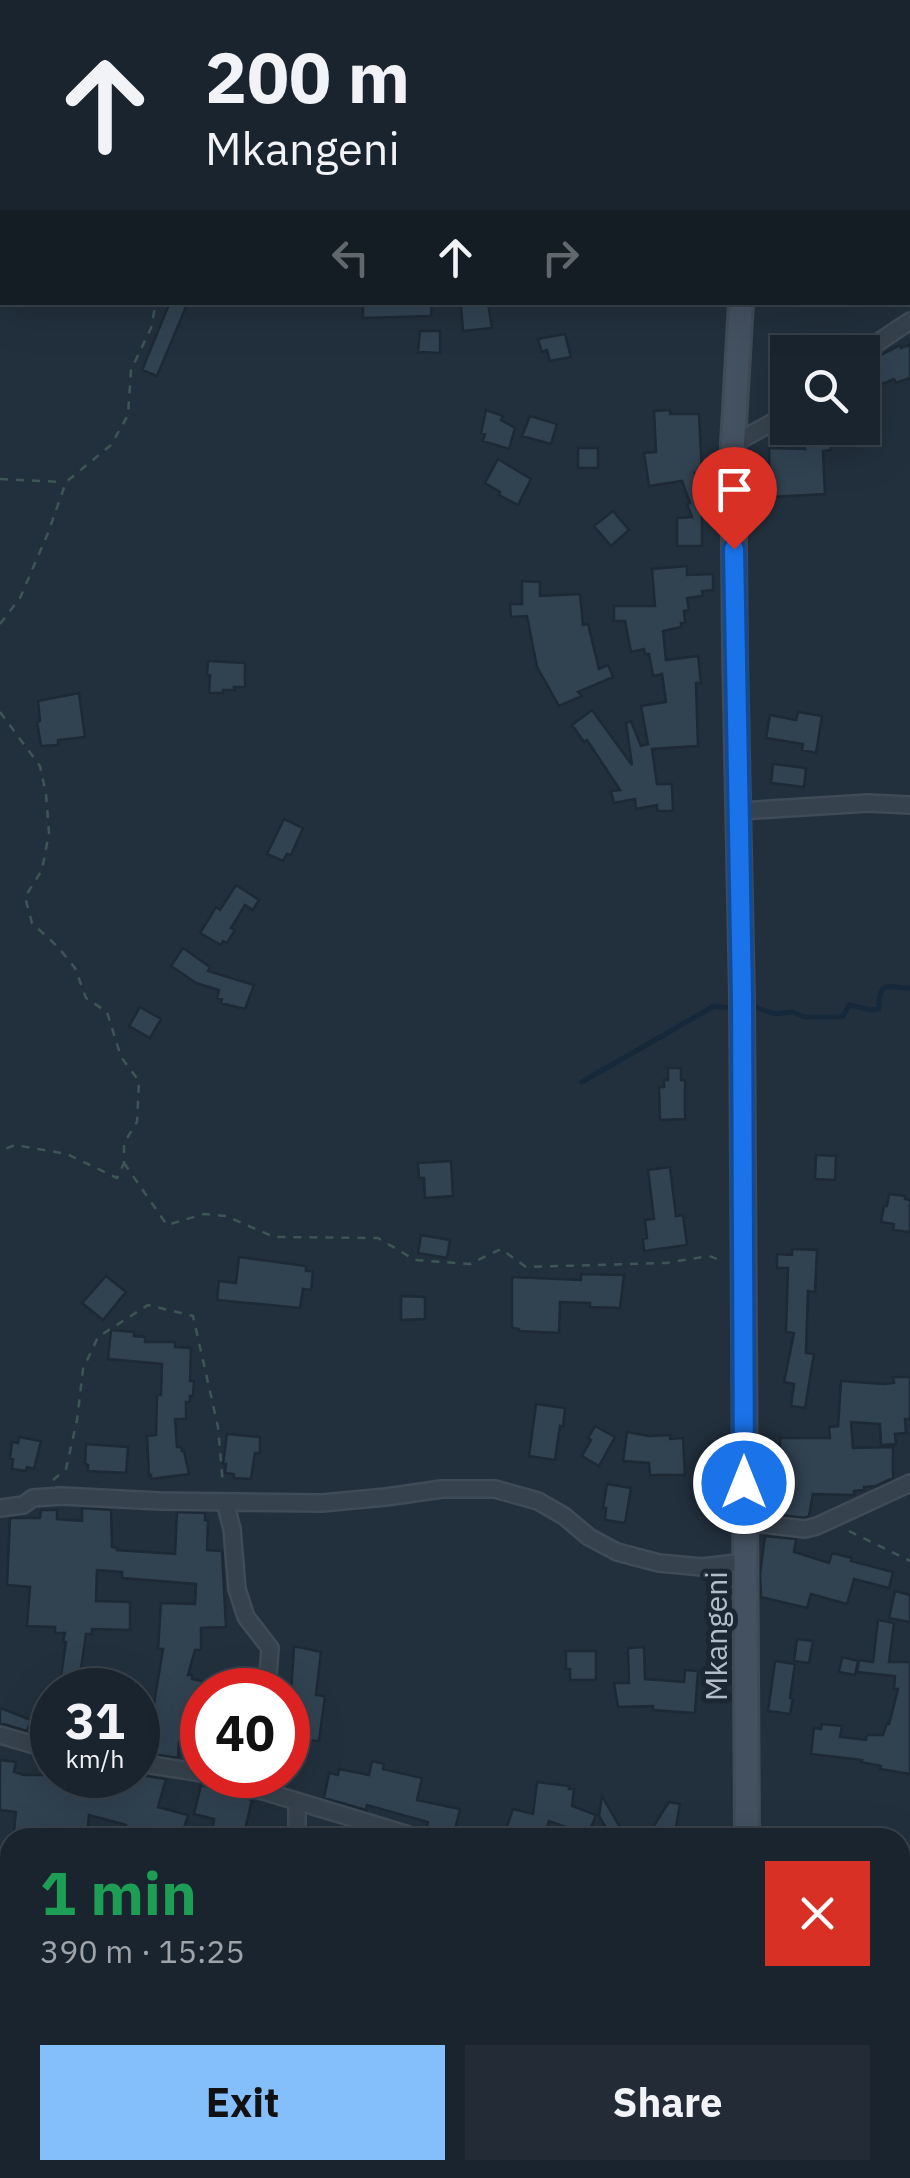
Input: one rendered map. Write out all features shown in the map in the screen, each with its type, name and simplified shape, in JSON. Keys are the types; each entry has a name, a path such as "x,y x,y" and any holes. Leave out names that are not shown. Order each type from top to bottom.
{"street":[{"name":"Mkangeni","path":"741,305 733,444 742,1005 747,1828"},
{"path":"880,341 910,322"},
{"path":"733,444 770,422"},
{"path":"740,811 868,803 910,805"},
{"path":"744,1522 805,1530 910,1483"},
{"path":"0,1508 24,1505 33,1498 62,1496 322,1503 442,1489 496,1489 538,1501 617,1552 660,1563 702,1567 745,1562"},
{"path":"225,1502 232,1528 237,1589 246,1617 270,1648 269,1668"},
{"path":"0,1735 30,1744"},
{"path":"292,1798 386,1828"},
{"path":"297,1828 298,1801"}],"path":[{"path":"0,624 20,598 66,482 111,444 128,414 131,370 150,328 155,305"},
{"path":"0,479 66,482"},
{"path":"0,712 40,766 46,794 49,833 42,870 25,897 32,923 75,968 86,998 107,1012 121,1057 139,1081 136,1122 124,1143 124,1163 118,1178 67,1154 15,1145 0,1151"},
{"path":"124,1163 167,1225 204,1214 226,1216 274,1237 378,1238 414,1260 470,1264 501,1249 526,1267 666,1262 709,1256 743,1268"},
{"path":"33,1498 66,1469 83,1369 98,1337 148,1306 193,1316 218,1427 225,1502"},
{"path":"830,1519 859,1538 910,1561"}],"building":[{"path":"169,305 187,305 157,376 142,370"},
{"path":"363,305 432,305 431,316 363,318"},
{"path":"488,305 492,328 463,331 461,306"},
{"path":"420,331 440,331 440,353 418,352"},
{"path":"565,334 571,357 550,361 538,339"},
{"path":"900,345 910,345 910,378 882,384 880,356"},
{"path":"486,410 503,416 501,420 515,428 509,449 483,441"},
{"path":"670,410 670,414 699,414 702,473 695,473 705,508 702,546 677,546 677,518 692,517 682,481 649,486 644,453 656,452 654,411"},
{"path":"530,416 557,424 551,444 522,436"},
{"path":"804,445 831,445 831,450 823,451 825,494 770,497 769,448 805,449"},
{"path":"578,448 598,448 598,468 578,468"},
{"path":"498,459 531,479 518,505 485,483"},
{"path":"613,511 629,530 611,546 594,526"},
{"path":"687,566 687,575 713,574 713,590 687,598 685,623 663,631 666,660 698,656 698,746 652,749 657,784 672,784 673,811 657,811 657,805 636,809 635,799 614,803 611,791 620,790 587,740 584,742 572,725 592,710 632,765 626,723 631,721 641,746 648,744 641,706 666,702 662,674 653,676 649,654 644,649 631,652 625,621 614,621 614,606 655,606 652,569"},
{"path":"522,581 540,582 540,596 580,594 583,625 588,624 599,669 608,665 613,677 578,692 582,696 559,706 537,667 527,616 511,617 510,604 522,604"},
{"path":"208,661 245,663 245,687 209,693"},
{"path":"79,693 85,737 41,746 38,701"},
{"path":"798,712 822,716 816,753 802,750 803,744 766,738 770,715 796,720"},
{"path":"773,764 806,768 804,787 771,783"},
{"path":"284,819 303,828 291,855 287,854 283,861 267,854"},
{"path":"236,885 259,900 253,910 245,905 231,928 235,930 227,943 223,941 221,945 200,933"},
{"path":"183,948 210,967 208,971 254,985 245,1009 221,1003 222,999 217,998 219,990 196,983 171,966"},
{"path":"140,1007 161,1019 150,1038 129,1026"},
{"path":"668,1068 681,1068 681,1080 685,1080 685,1119 660,1120 659,1087 664,1087 664,1080 668,1080"},
{"path":"816,1155 836,1156 835,1180 815,1179"},
{"path":"451,1161 453,1196 425,1198 418,1163"},
{"path":"670,1167 676,1216 683,1215 687,1245 644,1251 645,1220 654,1219 648,1170"},
{"path":"889,1194 910,1200 910,1232 893,1230 894,1224 881,1222"},
{"path":"421,1235 450,1240 447,1258 418,1253"},
{"path":"792,1249 817,1250 815,1292 808,1291 806,1353 814,1354 805,1408 791,1406 794,1384 784,1382 794,1333 786,1332 788,1268 777,1268 777,1254 792,1255"},
{"path":"239,1257 306,1266 306,1271 313,1271 311,1290 303,1289 300,1308 217,1300 219,1281 236,1283"},
{"path":"581,1274 624,1275 620,1308 560,1302 559,1333 512,1328 512,1277 581,1280"},
{"path":"106,1276 126,1292 103,1320 82,1303"},
{"path":"401,1296 425,1297 425,1319 401,1320"},
{"path":"111,1330 134,1332 134,1336 145,1337 145,1342 175,1342 175,1347 191,1348 193,1396 186,1402 186,1419 175,1419 177,1447 184,1451 189,1474 151,1479 149,1476 147,1436 156,1435 162,1364 108,1359"},
{"path":"893,1377 910,1377 910,1419 905,1419 906,1433 895,1434 896,1444 881,1445 880,1424 851,1422 853,1448 893,1447 893,1478 854,1491 854,1495 813,1494 809,1516 804,1518 781,1515 782,1508 760,1508 763,1456 780,1456 780,1438 830,1438 829,1427 838,1426 841,1381 884,1384 894,1383"},
{"path":"536,1404 565,1408 555,1460 529,1456"},
{"path":"595,1426 615,1437 599,1466 582,1456"},
{"path":"627,1432 683,1438 685,1475 650,1475 649,1463 623,1461"},
{"path":"227,1434 260,1437 260,1453 255,1453 251,1479 225,1473"},
{"path":"19,1437 41,1441 34,1469 12,1469 12,1442 18,1443"},
{"path":"86,1444 128,1447 126,1473 88,1471"},
{"path":"701,1471 716,1471 716,1489 700,1489"},
{"path":"607,1484 631,1488 625,1523 605,1520"},
{"path":"82,1508 111,1510 112,1547 175,1554 177,1512 205,1513 207,1550 222,1551 226,1627 201,1628 201,1650 195,1650 190,1668 180,1668 178,1758 160,1755 161,1603 195,1604 196,1584 122,1578 122,1572 97,1570 96,1601 130,1602 130,1630 92,1629 92,1634 86,1634 81,1668 62,1668 65,1633 55,1633 55,1627 27,1626 30,1587 7,1585 10,1518 40,1518 41,1510 57,1510 57,1519 82,1521"},
{"path":"765,1536 796,1539 794,1552 829,1563 832,1553 893,1572 889,1588 854,1579 847,1604 811,1594 807,1608 761,1597"},
{"path":"895,1591 910,1595 910,1622 889,1618"},
{"path":"878,1620 894,1623 889,1662 910,1662 910,1774 880,1769 881,1766 862,1760 811,1754 814,1728 821,1729 822,1724 842,1726 840,1737 866,1740 867,1735 883,1735 889,1724 898,1689 894,1689 895,1676 857,1672 859,1660 873,1662"},
{"path":"797,1639 813,1641 809,1663 794,1661"},
{"path":"294,1646 321,1652 316,1695 325,1696 319,1741 310,1741 310,1668 293,1668"},
{"path":"644,1647 645,1679 684,1682 685,1670 698,1671 695,1713 653,1710 653,1706 618,1707 614,1683 629,1683 628,1648"},
{"path":"566,1651 596,1651 596,1680 570,1680"},
{"path":"842,1657 858,1661 855,1675 839,1672"},
{"path":"775,1661 795,1664 790,1714 768,1711"},
{"path":"0,1708 30,1720 27,1731 0,1723"},
{"path":"0,1760 16,1762 14,1772 30,1775 30,1798 160,1798 160,1778 166,1779 158,1807 188,1815 184,1828 125,1828 126,1825 89,1815 88,1828 14,1828 16,1812 0,1810"},
{"path":"372,1761 384,1764 383,1769 422,1778 417,1800 460,1809 455,1828 426,1828 428,1822 324,1798 329,1773 338,1775 339,1769 369,1775"},
{"path":"537,1782 569,1786 574,1789 572,1806 596,1815 591,1828 568,1828 549,1821 547,1828 506,1828 513,1809 533,1814"},
{"path":"602,1796 620,1828 606,1828 599,1816"},
{"path":"198,1798 252,1800 245,1828 213,1828 214,1819 194,1814"},
{"path":"669,1802 680,1804 676,1828 652,1828"}],"waterway":[{"path":"747,1008 805,1017 839,1017 849,1005 879,1009 880,993 886,987 910,988"},
{"path":"582,1082 714,1006 736,1009"}],"route":[{"path":"734,549 742,997 744,1483"}]}
